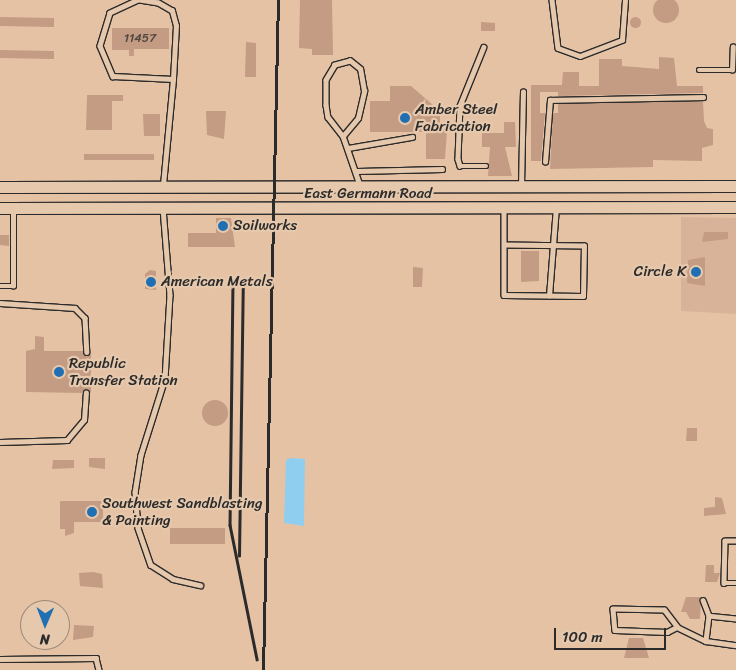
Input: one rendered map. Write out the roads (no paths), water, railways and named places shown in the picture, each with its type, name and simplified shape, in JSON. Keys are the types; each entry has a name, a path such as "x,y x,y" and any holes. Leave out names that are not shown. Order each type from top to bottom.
{"main road":[{"name":"East Germann Road","path":"0,187 736,186"},
{"path":"162,207 163,187"},
{"path":"360,187 360,209"},
{"path":"461,187 461,209"},
{"path":"503,187 504,209"},
{"name":"East Germann Road","path":"0,208 504,209 736,207"}],"lane":[{"path":"163,187 173,79 176,26 172,11 158,3 138,0 110,13 100,46 113,76 173,79"},
{"path":"552,0 558,48 580,56 622,40 625,0"},
{"path":"699,70 732,70 733,47"},
{"path":"484,48 460,106 458,159 460,166 486,166"},
{"path":"343,136 358,118 364,91 360,69 350,61 335,66 326,80 328,117 343,136 357,170 360,187"},
{"path":"521,187 523,92"},
{"path":"545,162 550,100 703,98"},
{"path":"348,148 412,137"},
{"path":"357,170 442,169"},
{"path":"162,207 170,295 165,379 141,455 135,492 138,528 151,565 172,579 200,585"},
{"path":"0,286 12,286 13,208"},
{"path":"549,296 549,259 556,246 556,208"},
{"path":"504,209 504,295 583,296 584,246 505,245"},
{"path":"0,303 75,308 85,318 87,352"},
{"path":"0,442 67,440 84,420 86,393"},
{"path":"736,541 725,540 724,583 736,583"},
{"path":"703,600 708,616 706,641"},
{"path":"677,628 667,632 615,630 614,609 664,610 677,628 706,641 736,646"},
{"path":"708,616 736,619"},
{"path":"0,659 96,658 100,670"}],"water":[{"path":"291,458 305,459 304,526 284,523 286,460"}],"railway":[{"path":"263,670 278,0"},
{"path":"233,282 230,525 257,659"},
{"path":"239,556 243,284"}],"place":[{"name":"Amber Steel Fabrication","path":"405,118"},
{"name":"Soilworks","path":"223,226"},
{"name":"Circle K","path":"696,272"},
{"name":"American Metals","path":"151,282"},
{"name":"Republic Transfer Station","path":"59,372"},
{"name":"Southwest Sandblasting & Painting","path":"92,512"}]}
